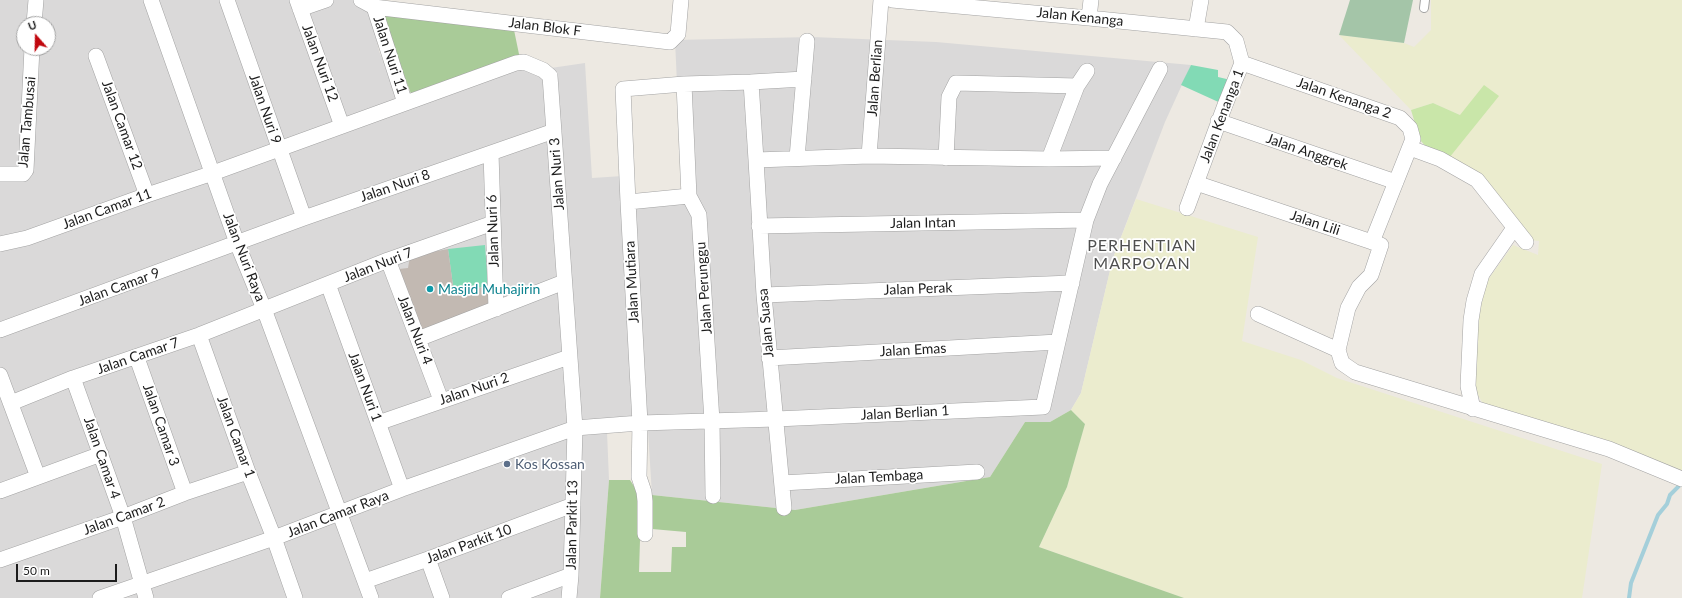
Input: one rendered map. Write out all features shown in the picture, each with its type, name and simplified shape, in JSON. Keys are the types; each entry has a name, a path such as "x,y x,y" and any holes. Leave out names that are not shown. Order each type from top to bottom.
{"street":[{"path":"35,16 36,0"},
{"name":"Jalan Nuri Raya","path":"151,0 237,244 264,309 371,598"},
{"name":"Jalan Nuri 9","path":"227,0 304,218"},
{"path":"299,4 326,0"},
{"path":"361,0 376,3"},
{"name":"Jalan Blok F","path":"376,3 670,42 678,34 681,0"},
{"name":"Jalan Berlian","path":"869,156 881,0"},
{"name":"Jalan Kenanga","path":"892,0 1196,29"},
{"path":"1089,18 1091,0"},
{"path":"1196,29 1201,0"},
{"name":"Jalan Nuri 11","path":"376,3 405,103"},
{"name":"Jalan Nuri 12","path":"299,4 342,126"},
{"name":"Jalan Kenanga 1","path":"1187,208 1218,121 1242,63 1236,41 1227,32 1196,29"},
{"path":"797,158 807,41"},
{"name":"Jalan Tambusai","path":"0,174 23,174 26,170 32,56"},
{"name":"Jalan Camar 12","path":"96,56 147,195"},
{"name":"Jalan Nuri 3","path":"405,103 516,63 524,62 543,70 550,76 575,428"},
{"name":"Jalan Kenanga 2","path":"1242,63 1400,118 1410,128 1413,139 1396,182"},
{"name":"Jalan Berlian 1","path":"575,428 640,423 776,419 1043,407 1086,220 1100,184 1160,69"},
{"path":"1049,159 1078,86 1087,71"},
{"path":"684,84 804,79"},
{"name":"Jalan Suasa","path":"752,82 759,226 769,358 776,419"},
{"path":"946,158 949,97 956,83 1078,86"},
{"name":"Jalan Perunggu","path":"684,84 689,196 699,215 712,421 713,496"},
{"name":"Jalan Mutiara","path":"645,534 644,496 639,477 640,423 623,89 684,84"},
{"name":"Jalan Camar 11","path":"0,244 27,238 213,173 405,103"},
{"name":"Jalan Anggrek","path":"1218,121 1396,182"},
{"name":"Jalan Nuri 8","path":"237,244 304,218 554,131"},
{"path":"1410,148 1440,159 1477,180 1526,242"},
{"name":"Jalan Nuri 6","path":"491,153 496,309"},
{"path":"756,160 869,156 1049,159 1114,158"},
{"path":"1396,182 1372,242 1381,245 1371,275 1359,287 1348,308 1338,350 1342,363 1355,372 1609,449 1679,478"},
{"name":"Jalan Lili","path":"1196,184 1372,242"},
{"path":"628,202 689,196"},
{"name":"Jalan Intan","path":"759,226 1086,220"},
{"name":"Jalan Nuri 7","path":"264,309 388,260 493,223"},
{"path":"1473,409 1468,386 1474,300 1482,274 1514,228"},
{"name":"Jalan Camar 9","path":"0,330 237,244"},
{"name":"Jalan Nuri 4","path":"388,260 440,400"},
{"path":"418,339 564,282"},
{"name":"Jalan Perak","path":"764,295 1072,283"},
{"name":"Jalan Nuri 1","path":"328,284 402,489"},
{"name":"Jalan Camar 7","path":"10,403 73,378 137,358 264,309"},
{"path":"1258,314 1338,350"},
{"name":"Jalan Camar 1","path":"199,335 295,598"},
{"name":"Jalan Emas","path":"769,358 1058,342"},
{"name":"Jalan Nuri 2","path":"378,423 440,400 569,357"},
{"name":"Jalan Camar 3","path":"137,358 185,493"},
{"path":"0,375 38,477"},
{"name":"Jalan Camar 4","path":"73,378 122,517 146,598"},
{"path":"776,419 784,508"},
{"name":"Jalan Camar Raya","path":"100,598 274,538 402,489 575,428"},
{"name":"Jalan Parkit 13","path":"569,598 575,428"},
{"path":"0,491 101,454"},
{"name":"Jalan Camar 2","path":"0,560 185,493 248,472"},
{"name":"Jalan Tembaga","path":"782,482 976,472"},
{"name":"Jalan Parkit 10","path":"365,581 573,505"},
{"path":"428,559 442,598"},
{"path":"510,598 571,575"}],"shaded area":[{"path":"0,0 377,0 372,18 379,51 399,102 524,59 551,68 585,63 592,178 623,176 633,198 682,193 675,40 812,37 936,42 1191,65 1165,122 1113,258 1081,393 1071,410 1050,422 1025,422 990,477 795,510 652,495 648,431 607,432 609,480 600,598 0,598"}],"green space":[{"path":"1350,0 1413,0 1404,43 1339,35"},
{"path":"1431,0 1682,0 1682,474 1485,407 1473,387 1479,315 1487,281 1513,245 1538,255 1539,241 1530,240 1449,158 1460,115 1433,103 1411,110 1339,35 1404,43 1414,47 1431,30"},
{"path":"381,15 514,30 520,59 413,99"},
{"path":"1191,65 1218,70 1218,77 1235,81 1225,105 1181,85"},
{"path":"1484,85 1499,96 1449,158 1430,151 1420,140 1411,110 1433,103 1460,115"},
{"path":"1136,199 1258,237 1242,341 1301,360 1337,378 1602,464 1582,598 1184,598 1039,547 1067,487 1085,424 1071,410 1081,393 1113,258"},
{"path":"485,245 488,286 454,293 448,249"},
{"path":"1071,410 1085,424 1067,487 1039,547 1184,598 600,598 609,480 630,480 639,494 641,508 639,572 671,572 672,547 686,547 686,532 652,529 652,495 795,510 990,477 1025,422 1050,422"}],"building":[{"name":"Masjid Muhajirin","path":"448,249 454,293 488,286 491,307 423,332 399,269 408,268 410,256"}],"waterway":[{"path":"1629,598 1631,583 1658,515 1667,504 1670,495 1682,483"}],"place":[{"name":"Masjid Muhajirin","path":"430,289"},
{"name":"Kos Kossan","path":"507,464"}],"district":[{"name":"PERHENTIAN MARPOYAN","path":"1142,255"}]}
